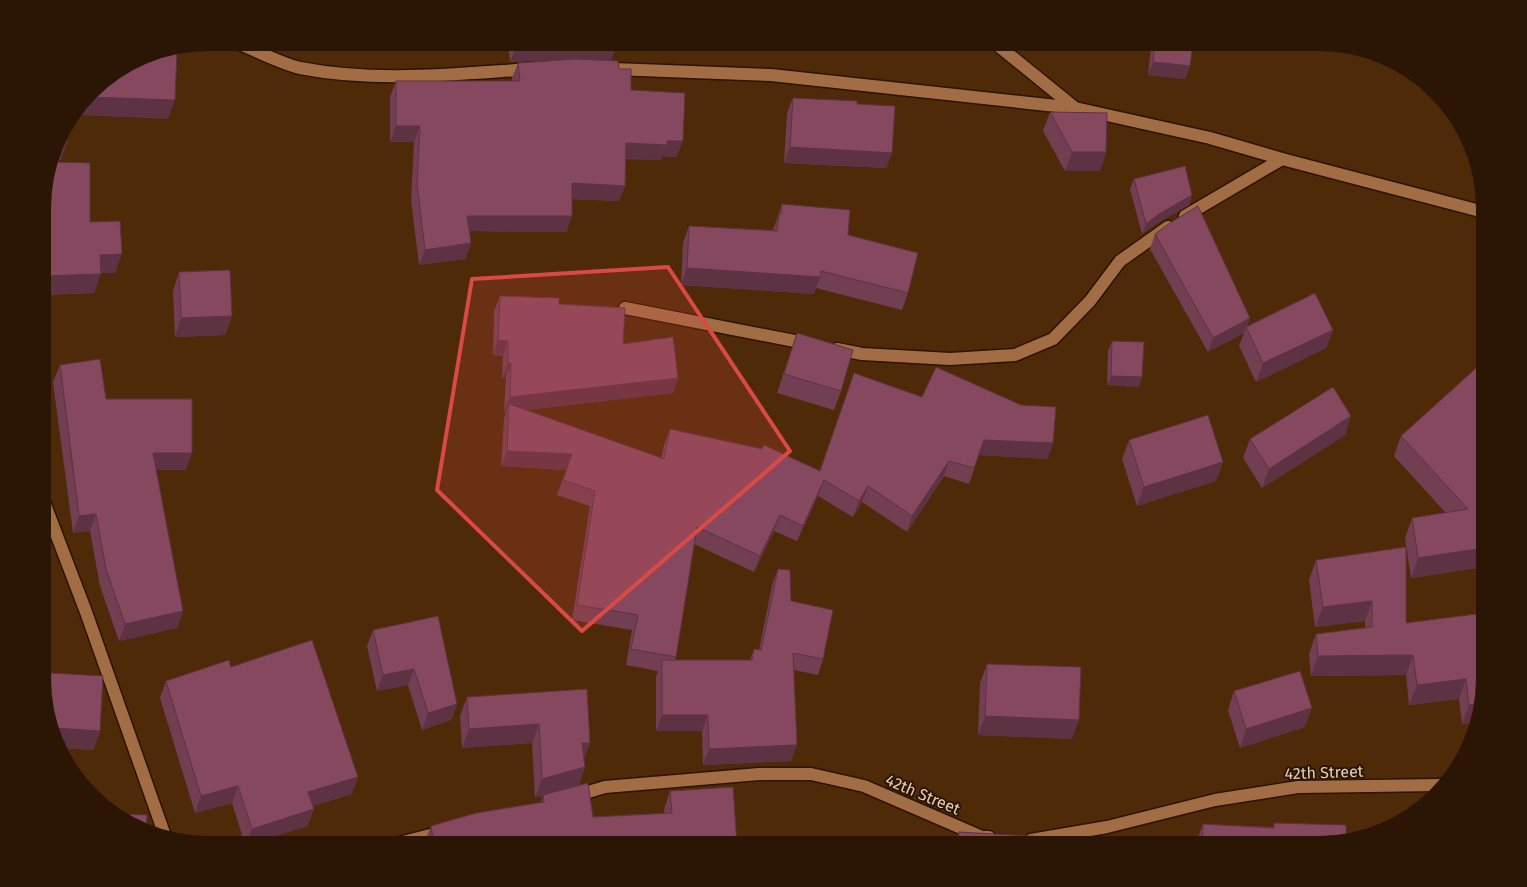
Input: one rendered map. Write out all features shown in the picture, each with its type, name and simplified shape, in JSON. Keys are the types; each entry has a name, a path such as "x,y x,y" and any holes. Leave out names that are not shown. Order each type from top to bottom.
{"street":[{"path":"1006,51 1075,108"},
{"path":"260,52 298,68 348,75 398,77 540,68"},
{"path":"598,68 771,75 1075,108 1210,138 1475,210"},
{"path":"625,308 862,354 950,359 1015,355 1053,340 1090,301 1120,261 1160,231 1282,159"},
{"path":"51,520 86,612 162,828"},
{"name":"42th Street","path":"566,798 605,787 759,774 811,774 864,786 980,835"},
{"name":"42th Street","path":"1058,835 1107,827 1215,800 1298,787 1434,785"},
{"path":"426,836 452,829"}],"highlighted area":[{"path":"668,267 790,451 582,631 437,490 472,279"}],"building":[{"path":"1154,51 1192,51 1190,66 1153,62"},
{"path":"177,54 175,100 98,97 130,72 148,63"},
{"path":"575,59 618,61 619,69 631,69 631,90 685,93 683,141 667,141 667,145 626,143 625,186 572,183 572,216 467,216 471,243 425,250 417,184 420,126 396,126 396,81 520,81 518,63"},
{"path":"793,98 857,101 857,104 895,106 892,153 790,147"},
{"path":"1050,112 1107,113 1106,152 1072,152"},
{"path":"59,162 90,163 90,222 120,221 122,254 100,255 101,274 51,276 51,208 54,178"},
{"path":"1185,166 1192,195 1159,214 1146,224 1134,179"},
{"path":"782,204 850,210 848,235 918,253 908,293 821,271 820,277 687,268 689,226 777,231"},
{"path":"1198,206 1250,318 1213,338 1155,234"},
{"path":"230,270 232,316 181,318 179,272"},
{"path":"1315,293 1333,330 1263,363 1246,327"},
{"path":"500,296 559,298 559,304 625,308 623,344 673,337 678,378 510,397 511,363 508,363 508,341 498,340"},
{"path":"797,333 853,350 841,391 784,374"},
{"path":"1112,341 1144,342 1142,377 1111,376"},
{"path":"100,359 106,399 192,399 192,453 153,453 183,611 125,624 106,569 96,514 79,516 60,365"},
{"path":"936,367 1021,405 1056,407 1053,443 984,440 974,468 949,461 912,516 868,486 859,501 824,480 803,526 780,515 760,556 697,527 676,657 631,649 638,615 577,605 595,491 563,480 572,454 507,451 509,404 664,459 670,429 762,449 764,445 820,471 854,373 922,397"},
{"path":"1475,369 1475,549 1418,558 1412,518 1468,509 1401,436"},
{"path":"1333,387 1351,416 1269,469 1250,439"},
{"path":"1208,415 1223,462 1144,487 1129,440"},
{"path":"1406,547 1406,623 1475,614 1475,689 1473,704 1469,705 1466,679 1417,685 1413,655 1318,656 1316,634 1372,627 1372,601 1323,607 1316,560"},
{"path":"778,569 790,570 791,601 833,610 823,659 793,653 797,745 709,749 708,715 662,715 662,660 752,660 754,649 761,650"},
{"path":"438,616 457,704 428,713 414,669 383,675 373,630"},
{"path":"312,640 358,777 308,792 314,809 252,829 238,786 201,796 166,681 229,660 231,667"},
{"path":"987,664 1081,667 1079,720 985,716"},
{"path":"1300,671 1312,708 1246,729 1234,691"},
{"path":"51,673 103,676 100,731 60,728 54,709"},
{"path":"587,689 590,743 582,743 585,767 542,779 539,724 469,729 467,697"},
{"path":"588,783 593,817 672,813 670,791 733,787 736,836 433,836 431,826 476,813 544,802 543,795"},
{"path":"129,814 147,815 146,823"},
{"path":"1274,823 1346,825 1346,833 1202,835 1203,824 1274,828"},
{"path":"959,832 1015,835 959,835"}]}
